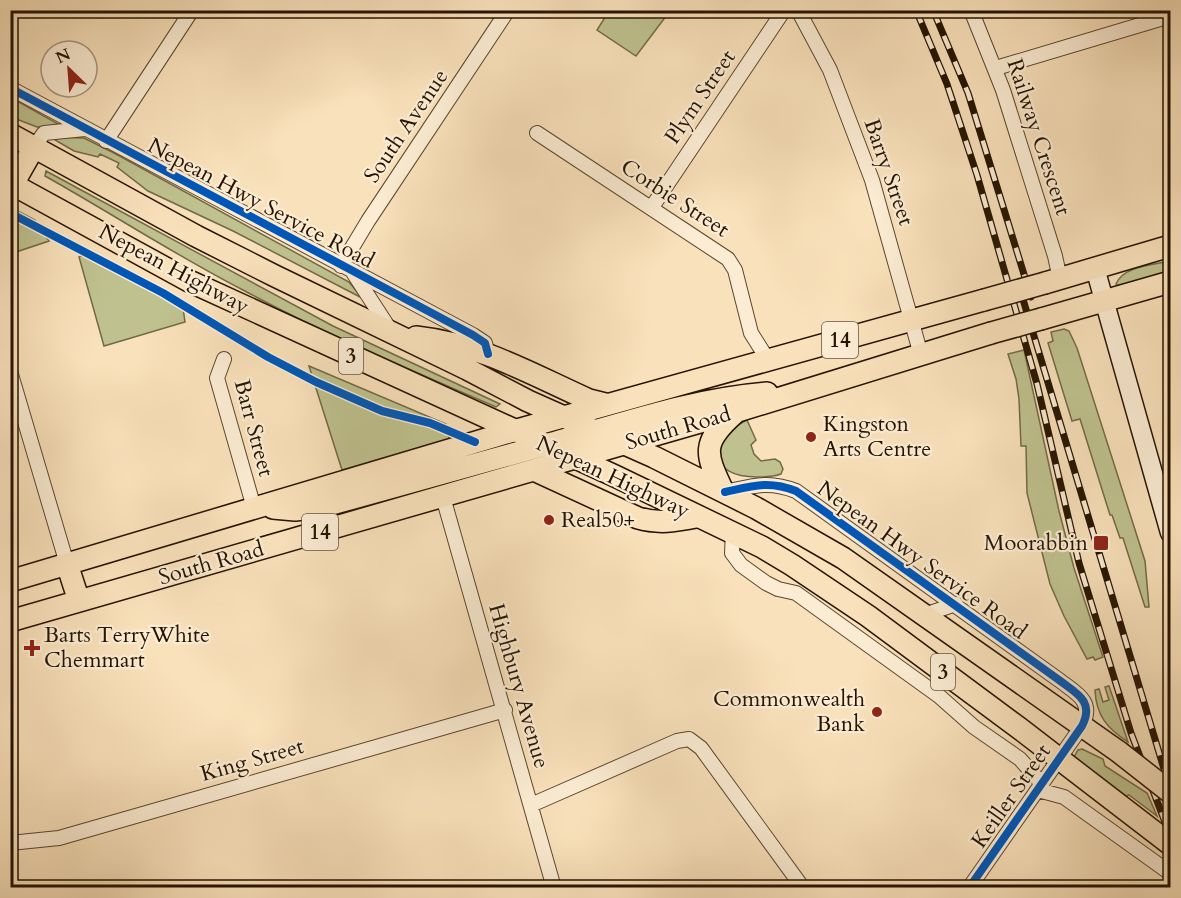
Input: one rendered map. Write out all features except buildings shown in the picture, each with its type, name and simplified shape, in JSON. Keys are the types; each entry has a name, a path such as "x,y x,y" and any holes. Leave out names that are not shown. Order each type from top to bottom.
{"main road":[{"name":"Nepean Highway","path":"10,134 196,236 528,401 597,431 724,492 843,558 1083,726 1170,792"},
{"path":"12,183 34,147"},
{"name":"Nepean Highway","path":"12,183 189,281 575,458 696,517 733,532 792,565 831,590 1019,728 1170,844"},
{"name":"South Road","path":"10,581 563,416 912,321 1170,246"},
{"path":"1095,268 1170,532"},
{"name":"South Road","path":"10,621 735,412 991,333 1170,282"},
{"path":"395,334 454,343 488,354 589,400 609,404"},
{"path":"258,507 295,510 332,504 720,398 806,389"},
{"path":"724,492 710,463 708,453 717,431 735,412"},
{"path":"534,470 645,520 665,523 696,517"},
{"path":"421,480 435,488 443,497"},
{"path":"332,504 339,527"},
{"path":"67,564 79,601"}],"street":[{"path":"106,141 192,10"},
{"name":"South Avenue","path":"347,269 368,221 508,10"},
{"name":"Plym Street","path":"652,207 784,10"},
{"name":"Barry Street","path":"798,10 830,70 872,180 921,355"},
{"name":"Railway Crescent","path":"971,10 996,68 1055,256 1052,281"},
{"path":"996,68 1170,16"},
{"name":"Nepean Hwy Service Road","path":"10,88 481,339 488,347 488,354"},
{"path":"34,147 44,133 88,129"},
{"name":"Corbie Street","path":"537,133 728,259 733,266 751,333 768,360"},
{"name":"Nepean Hwy Service Road","path":"347,269 395,334"},
{"name":"Barr Street","path":"224,359 217,378 258,507"},
{"path":"10,371 67,564"},
{"name":"Nepean Hwy Service Road","path":"724,492 765,484 796,491 956,604 1082,697 1088,710 1083,726"},
{"name":"Highbury Avenue","path":"443,497 554,888"},
{"path":"733,532 732,553 741,565 766,583 778,589 796,593 939,696 974,727 1028,766 1040,787 1064,796 1170,873"},
{"path":"924,615 956,604"},
{"name":"King Street","path":"10,843 59,838 505,710"},
{"name":"Keiller Street","path":"969,888 1083,726"},
{"path":"1004,747 1019,728"},
{"path":"531,805 677,741 688,739 705,752 803,888"}],"green space":[{"path":"609,11 670,11 636,56 597,30"},
{"path":"10,97 61,126 37,127 11,117"},
{"path":"54,138 84,138 116,154 349,282 362,298 233,231 148,191 117,167 119,163 100,154 98,157 74,151 55,140"},
{"path":"46,171 333,326 500,404 496,407 305,322 193,263 45,176"},
{"path":"10,207 35,220 49,241 16,252 11,243"},
{"path":"83,255 155,291 183,308 185,322 104,346 79,257"},
{"path":"1170,261 1170,271 1119,286 1116,284 1125,273 1132,270"},
{"path":"1064,329 1069,331 1077,348 1145,561 1149,607 1145,607 1123,538 1120,538 1112,515 1110,515 1080,419 1072,421 1048,343 1053,341 1051,332"},
{"path":"1024,350 1059,511 1074,568 1103,657 1095,660 1093,657 1087,659 1050,584 1027,493 1026,446 1021,446 1019,399 1016,379 1008,354"},
{"path":"309,366 446,424 449,439 342,470"},
{"path":"747,420 756,440 751,445 754,454 761,461 775,459 780,462 783,469 781,474 763,477 741,475 729,471 721,464 718,456 719,447 724,437"},
{"path":"1109,686 1128,742 1109,727 1098,707 1095,690 1099,689 1103,702 1109,700 1105,687"},
{"path":"1082,749 1103,759 1105,766 1147,793 1157,816 1074,757 1078,750"}],"railway":[{"path":"916,10 947,84 977,175 1037,384 1079,563 1131,733 1170,835"},
{"path":"933,10 968,93 1031,297"},
{"path":"1019,286 1170,789"}],"cycle path":[{"path":"10,88 473,335 485,343 488,354"},
{"path":"10,213 163,293 268,357 316,382 382,411 430,423 475,442"},
{"path":"725,492 769,485 796,491 1082,698 1086,710 1082,726 969,888"}],"place":[{"name":"Kingston Arts Centre","path":"811,437"},
{"name":"Real50+","path":"549,520"},
{"name":"Moorabbin","path":"1101,543"},
{"name":"Barts TerryWhite Chemmart","path":"32,648"},
{"name":"Commonwealth Bank","path":"877,712"}]}
